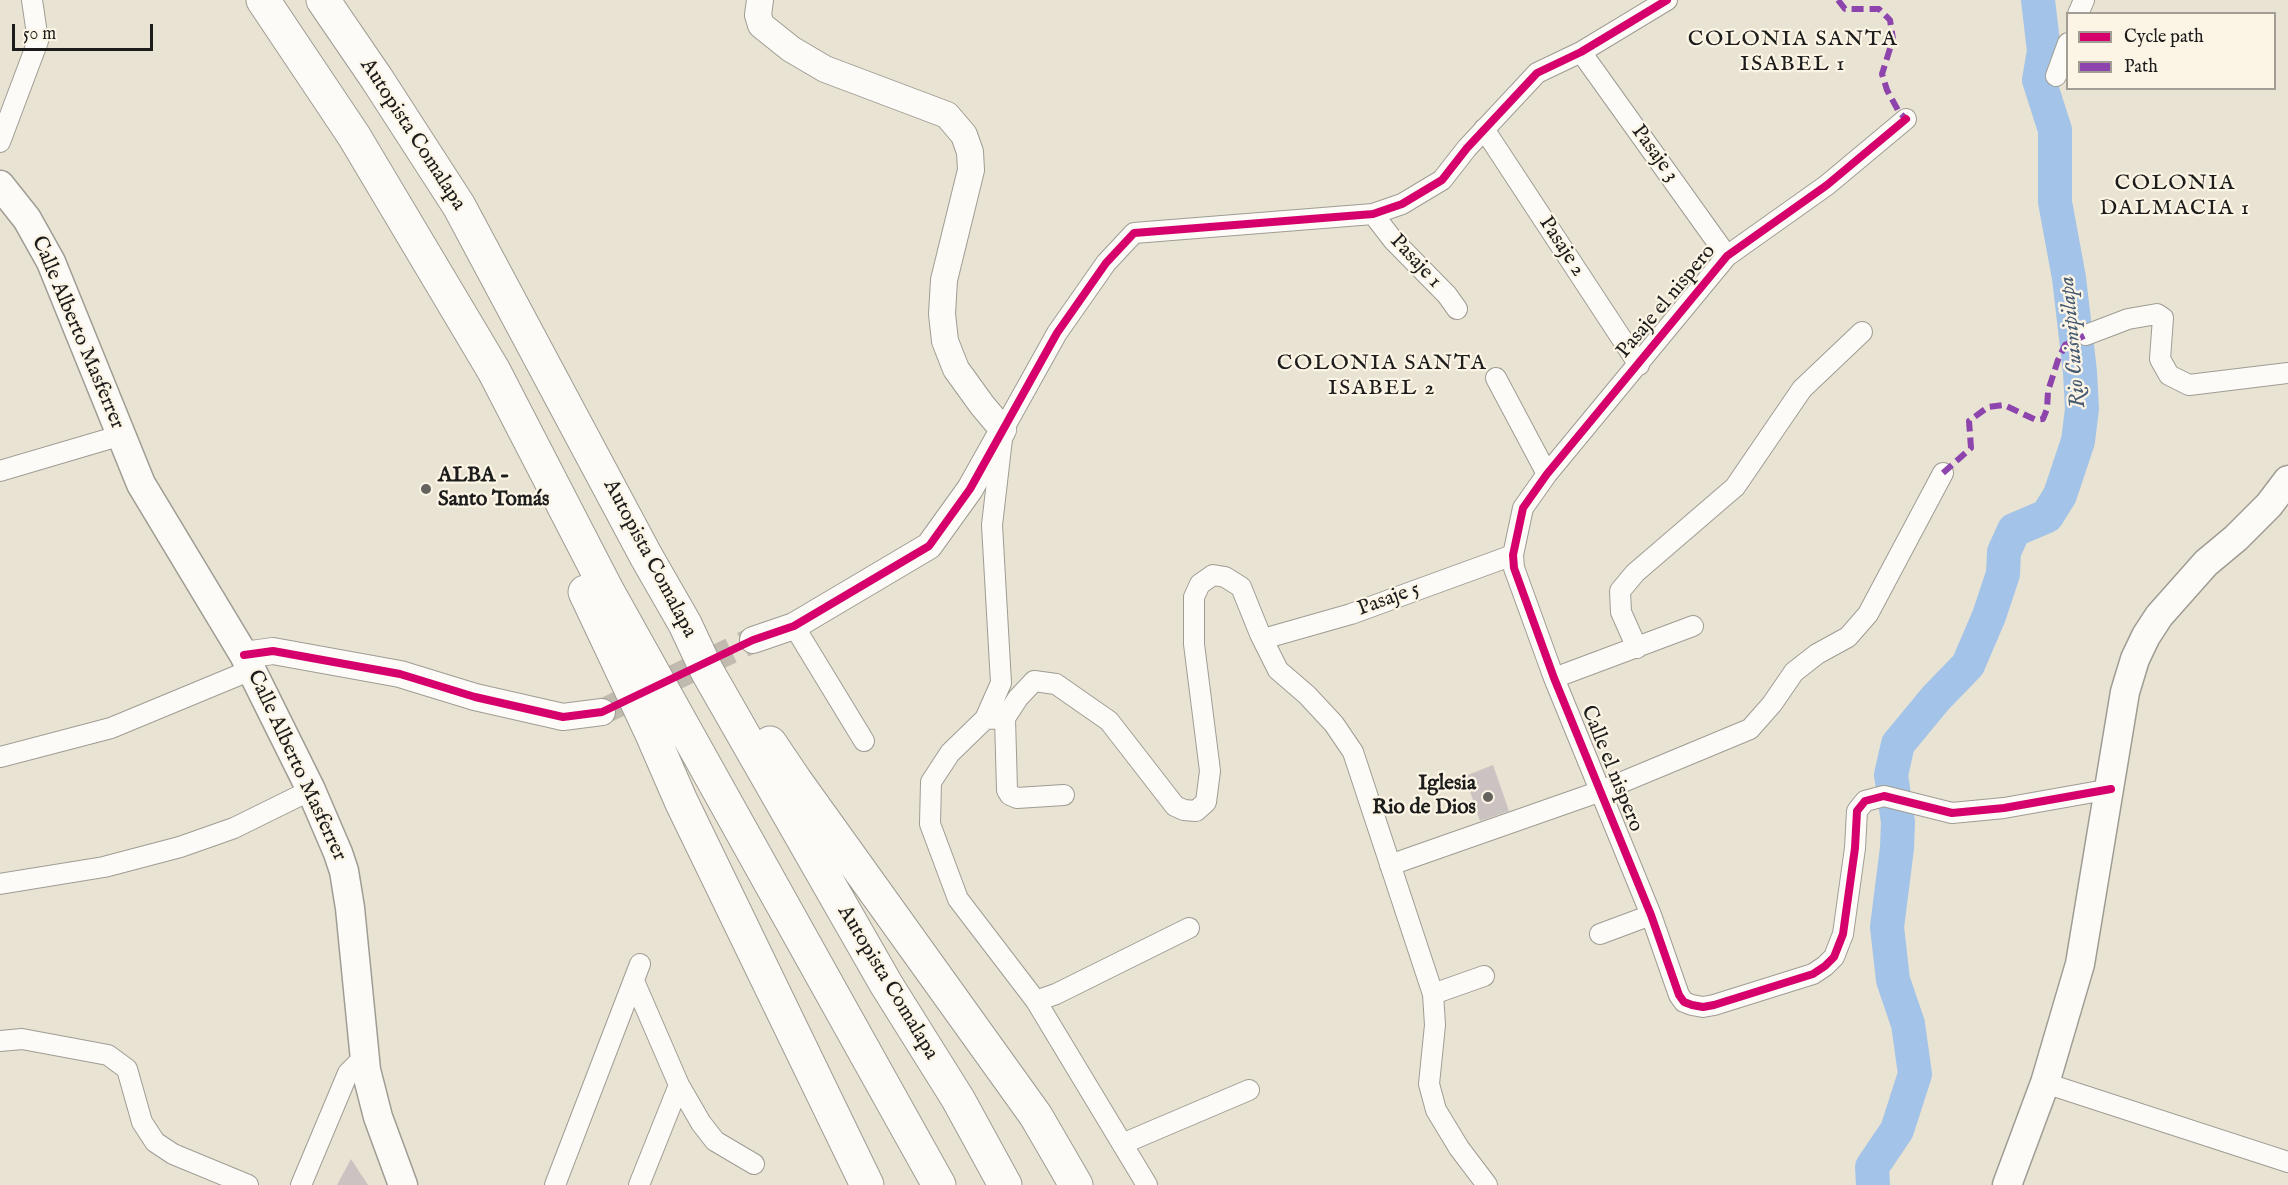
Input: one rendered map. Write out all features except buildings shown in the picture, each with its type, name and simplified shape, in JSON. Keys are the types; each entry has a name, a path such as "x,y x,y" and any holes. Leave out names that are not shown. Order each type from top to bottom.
{"highway":[{"path":"263,0 354,136 494,371 607,590 939,1185"},
{"name":"Autopista Comalapa","path":"323,0 459,206 685,624 706,671 886,984 958,1099 1005,1185"},
{"path":"494,371 572,564 681,801 867,1185"},
{"path":"685,624 722,666 795,780 1036,1116 1076,1185"}],"main road":[{"name":"Calle Alberto Masferrer","path":"0,186 27,219 51,262 141,484 248,662 311,790 344,871 350,909 364,1057 378,1117 404,1185"},
{"path":"2007,1185 2045,1083 2080,964 2125,692 2135,659 2159,616 2206,563 2236,538 2269,505 2288,480"}],"street":[{"path":"0,142 38,41 32,0"},
{"path":"760,0 758,15 761,25 791,49 825,69 947,115 964,135 970,152 971,170 944,280 942,314 945,341 957,369 1003,430 992,525 1001,683 985,719 950,753 931,782 930,824 958,899 1036,1002 1147,1185"},
{"path":"753,640 794,626 929,546 970,489 1057,333 1106,263 1134,233 1373,214 1402,204 1442,180 1484,129 1537,73 1581,52 1637,16 1667,0"},
{"path":"2056,76 2066,46"},
{"name":"Pasaje 3","path":"1581,52 1727,256"},
{"name":"Pasaje el nispero","path":"1514,555 1523,508 1547,474 1727,256 1827,184 1906,119"},
{"name":"Pasaje 2","path":"1484,129 1639,365"},
{"name":"Pasaje 1","path":"1373,214 1393,240 1447,295 1457,309"},
{"path":"2085,335 2128,319 2157,314 2163,318 2160,359 2169,375 2189,385 2288,373"},
{"path":"1637,648 1621,612 1620,591 1635,573 1735,487 1802,389 1862,332"},
{"path":"1496,378 1547,474"},
{"path":"0,471 122,435"},
{"path":"1390,865 1601,791 1750,729 1772,704 1794,672 1817,654 1848,637 1868,614 1943,473"},
{"name":"Calle el nispero","path":"1514,555 1514,568 1554,678 1651,915 1679,995 1684,1002 1703,1007 1714,1005 1813,974 1834,957 1843,934 1855,848 1857,811 1865,801 1884,796 1952,813 2004,808 2110,789"},
{"name":"Pasaje 5","path":"1263,639 1351,614 1514,555"},
{"path":"1064,795 1017,798 1010,795 1007,790 1005,718 1018,698 1034,681 1056,684 1109,721 1175,806 1184,810 1196,811 1206,802 1210,771 1194,644 1194,597 1200,584 1213,575 1225,577 1240,587 1278,670 1307,695 1334,724 1353,752 1433,994 1435,1025 1429,1084 1436,1110 1459,1148 1487,1185"},
{"path":"794,626 864,741"},
{"path":"1554,678 1693,626"},
{"path":"0,757 111,728 273,651 400,674 475,697 563,717 602,712"},
{"path":"985,719 1005,718"},
{"path":"0,884 104,867 180,847 234,828 311,790"},
{"path":"1600,934 1651,915"},
{"path":"1036,1002 1189,928"},
{"path":"555,1185 637,972 679,1085 701,1123 715,1141 754,1164"},
{"path":"1433,994 1484,976"},
{"path":"0,1041 22,1039 108,1055 127,1069 142,1122 155,1142 173,1154 248,1185"},
{"path":"301,1185 348,1073 364,1057"},
{"path":"2045,1083 2288,1162"},
{"path":"639,1185 679,1085"},
{"path":"1122,1144 1249,1090"}],"waterway":[{"name":"Rio Cuisnipilapa","path":"1873,1185 1872,1167 1897,1130 1915,1074 1908,1024 1893,980 1887,927 1897,848 1898,822 1891,775 1898,744 1936,698 1968,665 1989,616 2003,574 2004,552 2014,530 2047,516 2060,495 2078,441 2082,409 2080,372 2069,278 2055,202 2055,130 2039,80 2044,51 2038,0"}],"tunnel":[{"path":"602,712 753,640"}],"marked path":[{"path":"1838,0 1845,9 1879,9 1890,20 1893,39 1882,74 1887,90 1899,112 1906,119"},
{"path":"1943,473 1971,448 1969,421 1988,407 2004,405 2036,420 2043,419 2047,409 2048,391 2065,345 2086,335"}],"cycle path":[{"path":"244,655 273,651 400,674 475,697 563,717 602,712 753,640 794,626 929,546 970,489 1057,333 1106,263 1134,233 1373,214 1402,204 1442,180 1467,148 1537,73 1581,52 1667,0"},
{"path":"1906,119 1827,185 1727,256 1547,474 1523,508 1513,555 1514,568 1554,678 1651,915 1679,995 1684,1002 1692,1005 1703,1007 1714,1005 1813,974 1834,957 1843,934 1855,848 1857,811 1865,801 1884,796 1952,813 2004,808 2111,789"}],"place":[{"name":"ALBA - Santo Tomás","path":"426,489"},
{"name":"Iglesia Rio de Dios","path":"1488,797"}],"district":[{"name":"COLONIA SANTA ISABEL 1","path":"1793,52"},
{"name":"COLONIA DALMACIA 1","path":"2175,196"},
{"name":"COLONIA SANTA ISABEL 2","path":"1382,376"}]}
